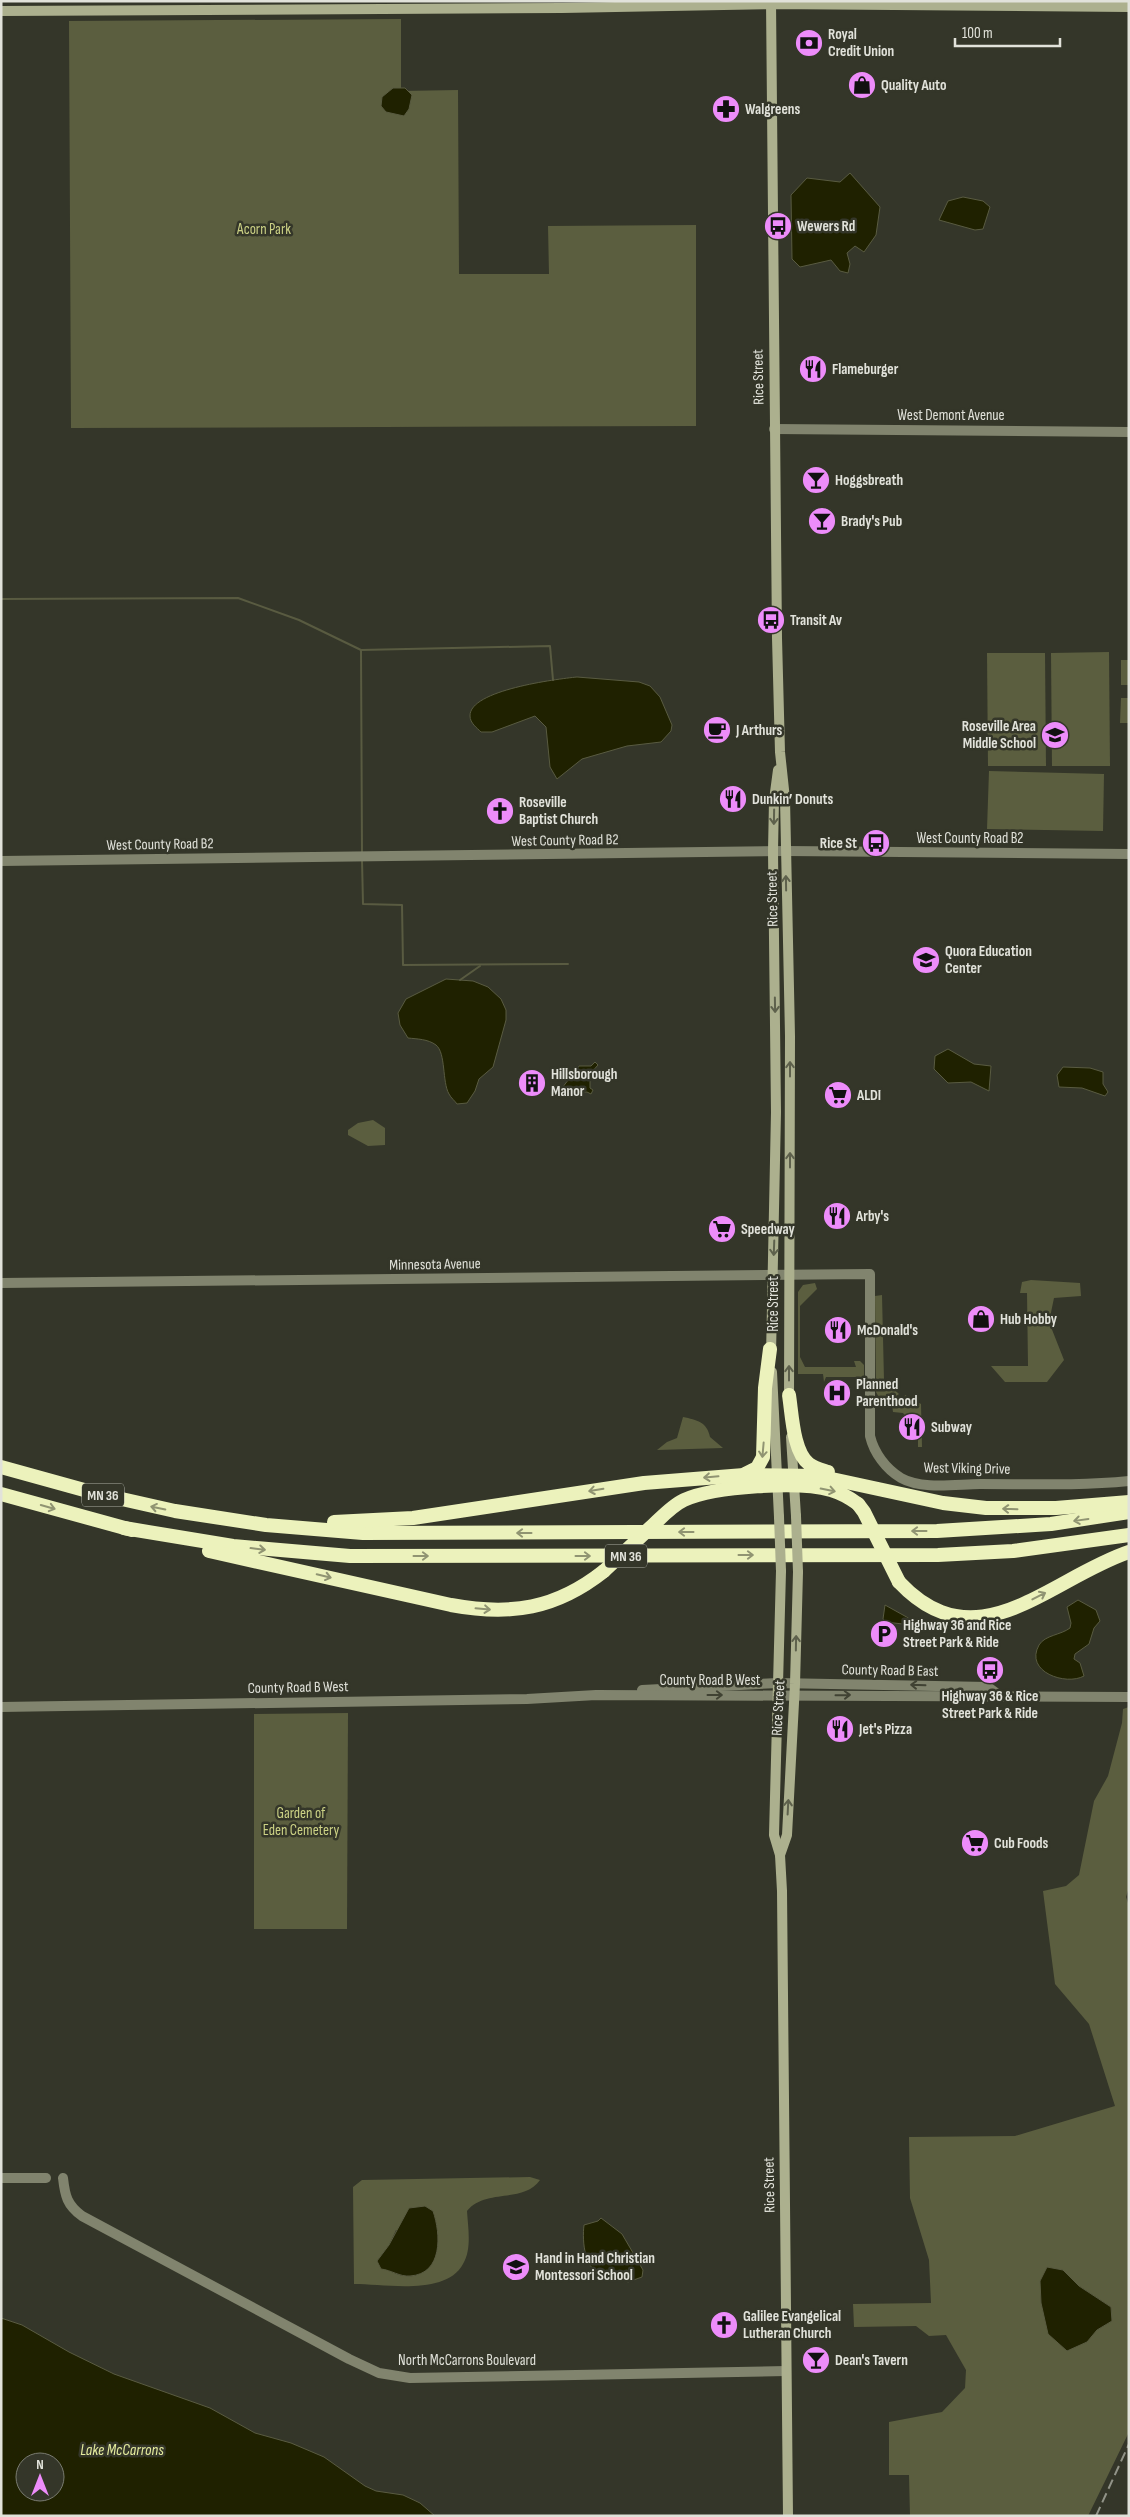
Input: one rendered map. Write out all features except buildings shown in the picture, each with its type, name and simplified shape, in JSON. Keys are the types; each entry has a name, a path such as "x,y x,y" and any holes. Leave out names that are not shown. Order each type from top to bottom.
{"highway":[{"path":"744,1475 757,1468 763,1457 765,1388 770,1349"},
{"path":"789,1395 800,1452 809,1464 874,1486 943,1502 986,1508 1056,1508 1129,1502"},
{"name":"MN 36","path":"1,1467 135,1503 206,1517 266,1526 363,1533 937,1532 1051,1524 1129,1512"},
{"path":"206,1517 290,1522 380,1522 644,1483 744,1475 777,1480 874,1486"},
{"path":"124,1528 184,1546 451,1605 488,1610 518,1609 551,1603 579,1589 604,1571 675,1505 691,1497 777,1480"},
{"path":"794,1480 842,1494 858,1504 864,1512 899,1582 917,1599 936,1611 951,1616 984,1617 1026,1602 1093,1566 1129,1552"},
{"name":"MN 36","path":"1,1494 124,1528 241,1547 350,1556 938,1555 1013,1551 1129,1535"}],"main road":[{"path":"1,11 562,8 771,3 1129,7"},
{"name":"Rice Street","path":"771,3 774,429 780,752 785,799 790,1036 789,1395 798,1572 795,1684 787,1835 780,1855"},
{"name":"Rice Street","path":"780,752 774,800 773,851 776,1071 770,1349 781,1571 774,1835 780,1855 788,2516"}],"street":[{"name":"West Demont Avenue","path":"774,429 1129,432"},
{"name":"West County Road B2","path":"1,861 773,851 1129,854"},
{"name":"Minnesota Avenue","path":"1,1283 870,1274"},
{"name":"West Viking Drive","path":"870,1274 870,1436 876,1452 891,1471 902,1479 927,1484 1080,1484 1129,1481"},
{"name":"County Road B East","path":"777,1689 795,1684 988,1687 999,1695"},
{"name":"County Road B West","path":"1,1707 527,1699 596,1695 664,1687 777,1689 794,1695"},
{"name":"County Road B East","path":"794,1695 879,1694 987,1698 999,1695 1129,1697"},
{"path":"1,2178 46,2178"},
{"name":"North McCarrons Boulevard","path":"63,2178 65,2197 68,2204 82,2216 378,2373 410,2378 786,2371"}],"green space":[{"name":"Acorn Park","path":"401,19 401,91 458,90 459,274 549,274 548,226 696,225 696,426 71,428 69,21"},
{"path":"1109,652 1110,766 1052,766 1051,653"},
{"path":"987,653 1045,653 1046,766 988,766"},
{"path":"1121,660 1129,660 1129,685 1121,685"},
{"path":"1121,698 1129,698 1129,723 1120,723"},
{"path":"989,771 1104,774 1103,831 987,829"},
{"path":"373,1120 385,1128 385,1145 368,1146 348,1135 348,1130 358,1123"},
{"path":"1031,1280 1080,1283 1081,1296 1054,1298 1049,1322 1064,1360 1047,1382 1005,1382 991,1366 1028,1366 1027,1293 1020,1293 1022,1282"},
{"path":"815,1283 817,1289 800,1306 800,1357 805,1367 856,1367 854,1361 860,1361 864,1365 864,1377 826,1377 824,1382 823,1374 798,1374 798,1292 803,1285"},
{"path":"882,1295 884,1380 899,1394 883,1405 876,1392 875,1296"},
{"path":"905,1395 921,1404 922,1447 918,1447 918,1418 907,1418 903,1413 893,1412 892,1405 903,1406"},
{"path":"683,1417 704,1425 710,1437 723,1448 657,1450 667,1442 677,1438"},
{"path":"1129,1707 1129,1887 1126,1897 1129,1906 1129,2432 1088,2516 910,2516 909,2475 889,2475 889,2422 942,2412 965,2388 966,2370 946,2335 929,2336 916,2326 854,2327 853,2304 931,2303 929,2260 910,2198 909,2137 1015,2136 1115,2106 1089,2024 1055,1984 1043,1891 1066,1886 1079,1875 1094,1801 1108,1776 1122,1723 1123,1709","holes":["1047,2268 1063,2270 1079,2286 1111,2307 1112,2321 1097,2330 1041,2303 1040,2281"]},
{"name":"Garden of Eden Cemetery","path":"348,1713 347,1929 254,1929 254,1714"},
{"path":"530,2177 540,2180 524,2192 484,2200 475,2204 467,2211 468,2252 463,2264 455,2274 443,2281 429,2284 398,2286 354,2284 353,2187 362,2180","holes":["396,2230 438,2234 437,2248 433,2260 427,2269 419,2274 410,2276 399,2275 388,2270 377,2261 389,2245"]}],"water":[{"path":"393,88 405,88 412,95 409,109 404,116 386,112 381,106 382,97"},
{"path":"850,173 880,207 876,235 864,252 855,246 847,253 850,264 848,273 840,271 831,260 800,267 792,259 791,195 807,178 840,182"},
{"path":"963,197 983,201 990,207 983,229 975,230 939,220 948,201"},
{"path":"577,677 639,682 650,686 660,697 672,725 671,731 661,742 627,746 582,759 557,779 550,767 546,727 535,716 492,732 481,732 471,721 470,716 473,707 483,699 534,683"},
{"path":"446,979 473,981 488,987 501,999 506,1010 506,1020 493,1067 479,1079 475,1091 467,1103 457,1104 449,1094 445,1082 443,1061 436,1045 426,1040 408,1038 400,1025 398,1013 406,999"},
{"path":"948,1049 974,1064 991,1066 989,1091 971,1082 948,1083 934,1069 935,1056"},
{"path":"595,1062 598,1065 590,1074 590,1088 593,1090 591,1094 587,1092 562,1092 562,1088 579,1066 591,1066"},
{"path":"1063,1067 1090,1068 1103,1072 1103,1084 1108,1092 1105,1096 1082,1088 1059,1087 1057,1075"},
{"path":"1078,1600 1096,1610 1100,1621 1094,1628 1089,1644 1075,1654 1074,1659 1080,1663 1084,1676 1076,1679 1058,1678 1042,1669 1037,1663 1036,1654 1042,1642 1070,1628 1071,1623 1067,1607"},
{"path":"885,1605 921,1626 885,1622 883,1619"},
{"path":"425,2206 433,2211 436,2220 438,2241 434,2261 421,2274 410,2276 381,2269 377,2261 389,2245 409,2208"},
{"path":"601,2218 622,2234 643,2270 642,2277 628,2282 605,2276 593,2269 584,2247 584,2225 598,2221"},
{"path":"1047,2267 1063,2270 1079,2286 1111,2307 1112,2321 1097,2330 1087,2342 1067,2351 1048,2334 1041,2303 1040,2281"},
{"name":"Lake McCarrons","path":"1,2318 22,2325 69,2352 114,2374 210,2408 255,2433 291,2443 324,2457 365,2486 376,2491 403,2495 420,2503 435,2516 1,2516"}],"waterway":[{"path":"1,599 238,598 299,620 361,650 550,646 553,680"},
{"path":"361,650 362,852"},
{"path":"362,860 363,904 402,905 403,965 568,964"},
{"path":"460,980 480,966"}],"railway":[{"path":"1096,2516 1129,2444"}],"place":[{"name":"Royal Credit Union","path":"809,43"},
{"name":"Quality Auto","path":"862,85"},
{"name":"Walgreens","path":"726,109"},
{"name":"Wewers Rd","path":"778,226"},
{"name":"Flameburger","path":"813,369"},
{"name":"Hoggsbreath","path":"816,480"},
{"name":"Brady's Pub","path":"822,521"},
{"name":"Transit Av","path":"771,620"},
{"name":"J Arthurs","path":"717,730"},
{"name":"Roseville Area Middle School","path":"1055,735"},
{"name":"Dunkin’ Donuts","path":"733,799"},
{"name":"Roseville Baptist Church","path":"500,811"},
{"name":"Rice St","path":"876,843"},
{"name":"Quora Education Center","path":"926,960"},
{"name":"Hillsborough Manor","path":"532,1083"},
{"name":"ALDI","path":"838,1095"},
{"name":"Arby's","path":"837,1216"},
{"name":"Speedway","path":"722,1229"},
{"name":"Hub Hobby","path":"981,1319"},
{"name":"McDonald's","path":"838,1330"},
{"name":"Planned Parenthood","path":"837,1393"},
{"name":"Subway","path":"912,1427"},
{"name":"Highway 36 and Rice Street Park & Ride","path":"884,1634"},
{"name":"Highway 36 & Rice Street Park & Ride","path":"990,1670"},
{"name":"Jet's Pizza","path":"840,1729"},
{"name":"Cub Foods","path":"975,1843"},
{"name":"Hand in Hand Christian Montessori School","path":"516,2267"},
{"name":"Galilee Evangelical Lutheran Church","path":"724,2325"},
{"name":"Dean's Tavern","path":"816,2360"}]}
